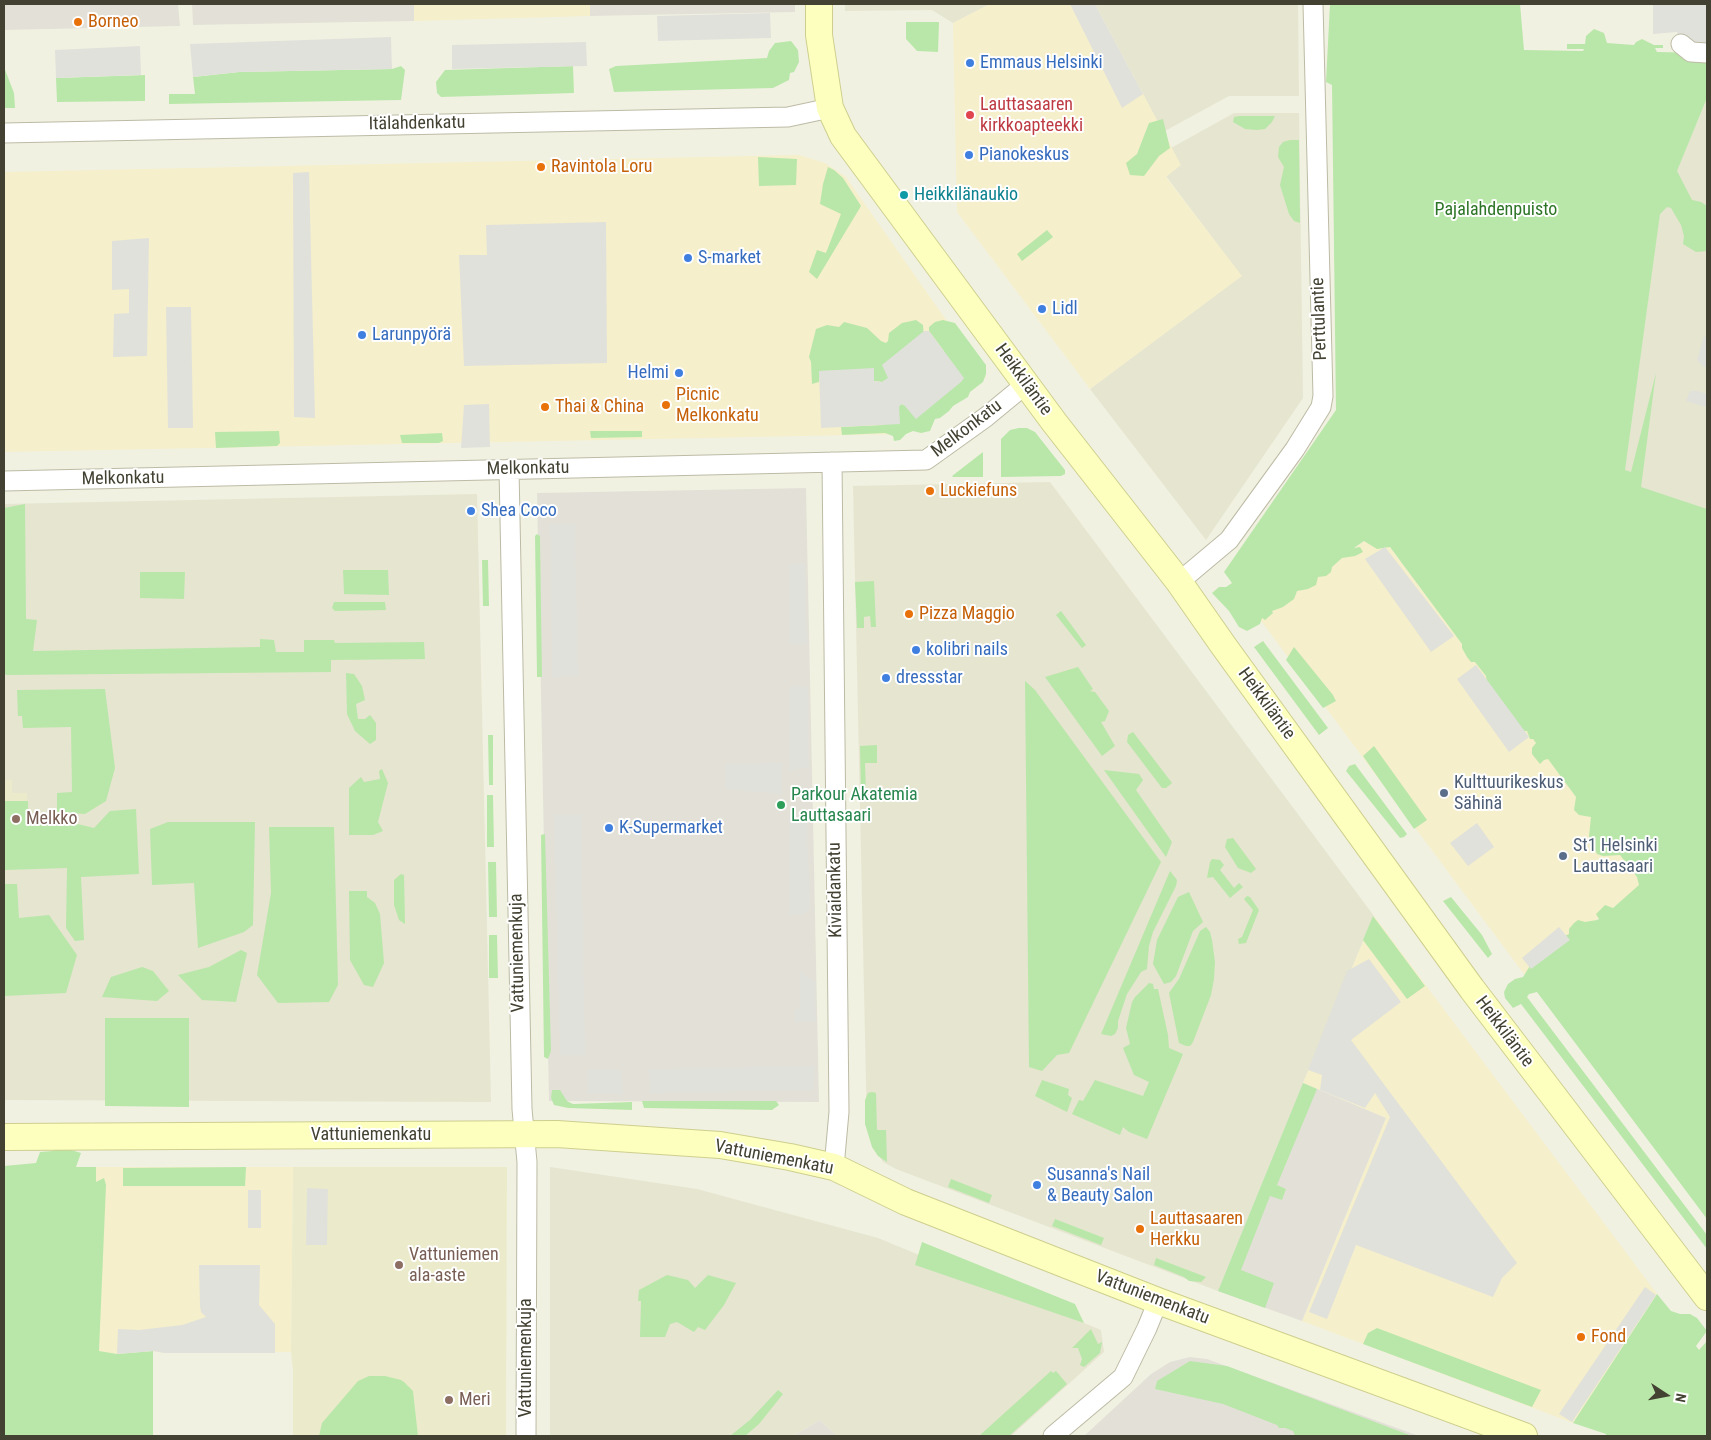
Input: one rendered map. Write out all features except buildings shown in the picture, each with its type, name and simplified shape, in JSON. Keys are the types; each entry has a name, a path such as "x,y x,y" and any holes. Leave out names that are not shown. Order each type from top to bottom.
{"street":[{"name":"Heikkiläntie","path":"819,4 819,35 830,108 843,136 1026,384 1179,582 1228,653 1468,984 1707,1297"},
{"name":"Perttulantie","path":"1179,582 1229,540 1294,449 1321,407 1323,396 1313,4"},
{"path":"1681,44 1691,52 1707,53"},
{"name":"Itälahdenkatu","path":"4,133 788,117 830,108"},
{"name":"Melkonkatu","path":"4,481 926,460 986,417 1026,384"},
{"name":"Kiviaidankatu","path":"832,462 839,1104 834,1168"},
{"name":"Vattuniemenkuja","path":"509,469 521,1100 527,1162 526,1436"},
{"name":"Vattuniemenkatu","path":"4,1137 525,1134 591,1136 720,1146 790,1157 834,1168 906,1202 1158,1301 1524,1436"},
{"path":"1053,1436 1123,1376 1158,1301"}],"shaded area":[{"path":"4,4 178,4 180,26 4,30"},
{"path":"192,4 414,4 414,21 193,25"},
{"path":"414,4 590,4 590,16 414,21"},
{"path":"590,4 795,4 795,12 590,16"},
{"path":"845,4 990,4 953,23 932,10 845,11"},
{"path":"990,4 1095,4 1181,165 1166,177 1242,276 1090,389 957,212 953,23"},
{"path":"1070,4 1095,4 1143,94 1122,108"},
{"path":"1095,4 1298,4 1299,96 1229,96 1163,132"},
{"path":"1653,4 1707,4 1707,44 1681,44 1677,32 1653,34"},
{"path":"770,13 771,38 658,41 657,16"},
{"path":"391,37 392,69 239,72 193,77 190,44"},
{"path":"586,42 587,66 452,69 452,45"},
{"path":"140,46 141,75 56,78 55,50"},
{"path":"1707,98 1707,529 1621,493 1660,211"},
{"path":"1234,113 1299,113 1303,398 1206,540 1090,389 1241,276 1166,176 1175,155 1171,148"},
{"path":"799,155 825,163 846,177 986,377 902,434 4,452 4,172"},
{"path":"309,172 315,418 294,417 293,173"},
{"path":"606,222 607,363 464,366 459,255 487,255 486,225"},
{"path":"149,238 147,356 113,357 114,314 129,313 129,289 112,290 112,241"},
{"path":"166,307 191,307 193,428 168,428"},
{"path":"924,331 929,331 964,378 961,382 916,419 901,404 899,407 900,424 821,428 819,371 874,368 874,381 882,382 888,378 882,365"},
{"path":"1704,336 1707,338 1707,368 1697,360"},
{"path":"1690,391 1707,394 1707,407 1686,401"},
{"path":"489,404 490,447 461,448 464,405"},
{"path":"1050,482 1374,916 1218,1291 896,1169 883,1162 875,1150 867,1128 853,486"},
{"path":"806,488 819,1102 549,1101 537,493"},
{"path":"477,494 491,1102 4,1100 4,504"},
{"path":"550,524 575,524 578,675 551,678 552,669"},
{"path":"1378,531 1643,885 1524,974 1259,618"},
{"path":"1385,547 1454,636 1431,652 1365,559"},
{"path":"789,564 805,564 807,644 789,644"},
{"path":"1476,665 1529,737 1509,752 1457,679"},
{"path":"790,686 808,687 809,767 790,771"},
{"path":"782,763 782,794 725,789 726,764"},
{"name":"Melkko","path":"4,780 12,780 12,793 27,793 29,844 4,844"},
{"path":"554,815 581,815 585,1055 560,1055"},
{"path":"789,817 801,818 807,823 810,908 804,914 789,914"},
{"path":"1477,823 1494,847 1468,866 1450,843"},
{"path":"1374,916 1657,1294 1573,1423 1302,1321 1386,1118 1303,1083"},
{"path":"1559,927 1570,940 1531,969 1522,958"},
{"path":"1369,959 1401,1002 1351,1040 1517,1263 1502,1278 1493,1297 1356,1245 1327,1319 1309,1312 1390,1117 1375,1093 1365,1108 1320,1090 1322,1075 1308,1070 1347,971"},
{"path":"800,971 815,982 816,1022 795,1022 794,1010 800,1009"},
{"path":"815,1066 814,1090 650,1093 649,1069"},
{"path":"587,1070 622,1070 623,1094 588,1094"},
{"path":"1303,1083 1386,1118 1302,1321 1218,1291"},
{"path":"96,1167 293,1167 291,1352 164,1353 153,1351 117,1354 95,1351"},
{"name":"Vattuniemen ala-aste","path":"293,1167 507,1167 506,1436 293,1436 293,1371 291,1352"},
{"path":"550,1167 697,1189 878,1238 1101,1330 1104,1352 1011,1436 837,1436 820,1420 793,1436 550,1436"},
{"path":"307,1188 328,1189 327,1245 306,1245"},
{"path":"248,1190 261,1190 261,1228 248,1228"},
{"path":"199,1265 260,1265 259,1305 275,1324 275,1353 164,1353 153,1351 117,1354 118,1329 139,1330 182,1325 206,1317 201,1312 200,1306"},
{"path":"1645,1287 1656,1295 1572,1422 1559,1414"},
{"path":"1190,1357 1207,1359 1419,1436 1084,1436 1151,1374 1170,1362"},
{"path":"820,1420 837,1436 793,1436"}],"green space":[{"name":"Pajalahdenpuisto","path":"1330,4 1520,4 1524,50 1583,51 1584,49 1567,49 1567,44 1585,44 1586,36 1594,29 1604,33 1607,43 1634,45 1642,39 1654,45 1663,45 1663,48 1655,48 1657,52 1707,53 1707,98 1677,171 1692,200 1707,206 1707,251 1696,252 1683,244 1684,236 1681,225 1671,208 1667,207 1660,214 1625,470 1631,472 1656,373 1641,487 1707,509 1707,1219 1537,992 1529,994 1527,997 1707,1235 1707,1249 1521,1004 1513,1008 1505,998 1504,992 1508,984 1515,979 1523,977 1533,961 1569,934 1569,929 1574,923 1578,920 1585,922 1599,919 1596,914 1605,905 1613,908 1639,885 1637,877 1620,855 1603,856 1597,854 1589,836 1591,817 1579,815 1574,810 1576,797 1548,759 1540,764 1532,754 1532,748 1536,743 1533,739 1530,739 1527,731 1519,731 1487,683 1486,676 1475,662 1471,662 1467,657 1462,644 1390,547 1377,549 1364,541 1354,548 1360,547 1363,552 1355,556 1342,558 1326,576 1318,577 1316,585 1297,591 1294,599 1283,607 1272,611 1273,613 1265,620 1262,618 1260,624 1247,631 1239,627 1229,611 1212,593 1219,587 1226,587 1232,583 1224,572 1336,410 1332,85 1326,82"},
{"path":"906,22 939,22 938,52 917,51 906,39"},
{"path":"791,41 798,50 799,62 794,72 790,73 789,80 773,88 614,92 609,69 616,66 767,58 769,51 775,43"},
{"path":"401,66 405,70 401,100 169,104 169,94 195,94 193,77 239,72 392,69"},
{"path":"573,66 574,93 441,97 437,93 436,82 445,70"},
{"path":"4,67 14,93 15,108 4,108"},
{"path":"145,75 145,101 57,102 56,78"},
{"path":"1275,116 1265,129 1257,130 1245,129 1233,122 1234,117"},
{"path":"1163,119 1170,148 1159,156 1144,176 1130,175 1126,163 1137,154 1149,123"},
{"path":"1299,140 1300,223 1294,221 1289,214 1280,185 1284,167 1278,157 1279,147 1283,142"},
{"path":"758,157 797,159 796,185 759,186"},
{"path":"828,167 843,178 861,206 817,279 809,272 817,250 826,253 841,214 820,204"},
{"path":"1047,230 1053,237 1022,261 1017,254"},
{"path":"916,320 923,325 924,339 889,378 882,382 874,381 874,370 820,371 819,382 812,384 809,357 816,329 827,325 839,327 844,322 867,328 881,341 886,343 889,333 902,323"},
{"path":"943,320 955,323 986,365 986,374 983,382 970,392 968,397 953,406 940,418 935,419 930,431 921,433 913,431 906,434 900,440 894,441 893,436 885,433 842,435 841,427 883,425 901,404 904,405 944,351 929,331 929,327 935,322"},
{"path":"1027,428 1035,432 1065,470 1065,474 1061,476 1001,477 1001,439 1010,430"},
{"path":"279,431 280,443 277,446 216,448 215,432"},
{"path":"590,431 642,431 642,437 591,438"},
{"path":"442,433 443,441 439,443 402,443 400,435"},
{"path":"983,452 983,477 952,476"},
{"path":"25,504 26,619 37,620 33,651 260,647 260,639 274,640 276,652 304,652 304,640 334,640 335,643 424,642 425,659 331,660 331,672 6,675 4,673 4,508"},
{"path":"537,534 540,536 542,677 537,677 535,536"},
{"path":"482,560 488,560 489,606 483,606"},
{"path":"343,570 388,570 389,595 344,594"},
{"path":"140,572 185,572 184,599 140,598"},
{"path":"874,581 876,627 871,627 870,616 864,617 864,628 857,628 855,582"},
{"path":"334,602 385,602 386,610 335,611 332,608"},
{"path":"1061,611 1086,645 1082,648 1056,615"},
{"path":"1263,641 1328,728 1319,735 1254,647"},
{"path":"1294,647 1336,701 1323,708 1286,660"},
{"path":"1078,667 1093,689 1090,691 1095,692 1109,711 1105,721 1101,722 1115,746 1102,756 1045,677"},
{"path":"346,673 354,674 362,686 365,700 356,704 358,719 365,719 370,715 376,723 376,740 370,744 355,731 347,714"},
{"path":"1025,681 1035,690 1161,862 1069,1053 1057,1055 1042,1071 1029,1067"},
{"path":"105,689 115,768 106,801 85,814 57,812 57,793 72,792 71,727 23,728 22,716 18,716 17,690"},
{"path":"1133,732 1172,783 1166,788 1162,788 1127,742 1128,735"},
{"path":"488,735 493,735 493,785 489,785"},
{"path":"877,745 877,763 865,763 866,793 861,793 860,746"},
{"path":"1374,746 1427,820 1414,829 1363,756"},
{"path":"1355,764 1407,834 1404,837 1400,838 1346,771 1349,766"},
{"path":"382,769 388,783 378,822 383,831 373,835 349,835 349,788 361,777 364,782 380,779 379,771"},
{"path":"1104,770 1139,774 1143,780 1136,790 1172,842 1166,857"},
{"path":"487,795 493,795 494,847 487,847"},
{"path":"4,801 28,801 28,821 61,820 94,828 110,811 136,809 139,874 81,877 84,940 75,941 66,928 67,868 4,870"},
{"path":"168,822 255,822 253,925 244,932 198,948 194,883 152,885 150,829"},
{"path":"269,827 334,827 338,985 329,1002 278,1003 257,975 271,893"},
{"path":"545,834 551,1051 548,1059 544,1057 541,835"},
{"path":"1233,838 1256,869 1251,873 1238,868 1225,847 1227,839"},
{"path":"1212,859 1220,860 1224,865 1220,870 1234,888 1239,883 1243,887 1230,898 1213,877 1207,878"},
{"path":"488,862 496,862 497,917 489,917"},
{"path":"1170,871 1177,880 1176,886 1153,932 1149,946 1147,969 1141,972 1127,994 1115,1034 1111,1036 1101,1034"},
{"path":"401,874 404,875 405,924 399,920 394,905 394,880"},
{"path":"4,884 17,884 19,918 49,915 77,955 66,993 4,996"},
{"path":"349,891 367,891 367,897 375,903 380,914 384,963 373,987 364,985 350,960"},
{"path":"1189,892 1203,922 1193,931 1176,976 1171,982 1164,984 1153,964 1157,940 1178,897"},
{"path":"1247,896 1250,897 1259,910 1246,943 1239,944 1238,939 1242,937 1253,910 1244,899"},
{"path":"1451,897 1482,935 1492,954 1488,958 1443,901"},
{"path":"1373,916 1425,986 1407,999 1363,940"},
{"path":"1206,927 1210,932 1212,940 1215,962 1214,979 1211,995 1193,1042 1190,1046 1186,1046 1179,1043 1169,993 1179,979 1200,931"},
{"path":"489,935 497,935 498,978 489,978"},
{"path":"241,950 247,953 236,1002 202,1000 178,975 209,967"},
{"path":"142,967 153,971 169,991 157,1001 102,997 111,977"},
{"path":"1149,983 1153,984 1154,989 1158,989 1169,1048 1183,1054 1147,1139 1129,1132 1123,1127 1120,1135 1072,1114 1079,1100 1083,1101 1095,1080 1143,1096 1149,1082 1134,1075 1123,1048 1130,1044 1126,1028 1132,1002"},
{"path":"105,1018 189,1018 189,1107 105,1106"},
{"path":"1042,1080 1069,1089 1068,1095 1072,1098 1067,1112 1035,1096"},
{"path":"1303,1083 1317,1089 1277,1185 1286,1189 1282,1200 1270,1196 1241,1270 1274,1283 1265,1308 1218,1291"},
{"path":"552,1090 560,1090 567,1101 573,1104 632,1102 632,1110 568,1108 554,1105 551,1098"},
{"path":"868,1093 876,1093 877,1130 886,1130 887,1162 878,1156 872,1147 865,1124 865,1100"},
{"path":"642,1101 776,1101 779,1105 772,1110 644,1108"},
{"path":"62,1147 81,1153 76,1167 96,1167 96,1182 104,1178 106,1185 99,1351 117,1354 153,1351 153,1436 4,1436 4,1166 36,1163 40,1152 52,1151"},
{"path":"246,1167 245,1186 123,1186 123,1168"},
{"path":"951,1179 992,1195 989,1203 948,1187"},
{"path":"1055,1219 1104,1238 1101,1245 1052,1226"},
{"path":"922,1242 1075,1304 1084,1323 915,1265"},
{"path":"1156,1258 1206,1277 1201,1282 1189,1281 1184,1277 1154,1265"},
{"path":"667,1275 688,1280 695,1288 708,1275 736,1283 724,1305 705,1330 698,1327 694,1332 677,1322 670,1324 665,1337 640,1337 641,1301 638,1301 639,1290"},
{"path":"1657,1294 1671,1311 1680,1314 1690,1314 1697,1318 1707,1331 1696,1346 1699,1350 1707,1341 1707,1436 1606,1436 1606,1434 1573,1423"},
{"path":"1377,1328 1541,1390 1532,1407 1363,1344 1368,1333"},
{"path":"1091,1329 1098,1344 1102,1342 1100,1353 1084,1367 1080,1365 1082,1359 1078,1348 1072,1348"},
{"path":"1190,1361 1227,1366 1412,1436 1295,1436 1293,1431 1279,1428 1277,1425 1223,1404 1155,1389 1157,1381"},
{"path":"1051,1371 1053,1373 1056,1371 1067,1384 1009,1436 979,1436"},
{"path":"369,1376 385,1376 401,1380 413,1391 418,1436 319,1436 322,1423 358,1381"},
{"path":"778,1390 783,1394 759,1424 745,1436 730,1436 750,1420"}],"place":[{"name":"Borneo","path":"78,22"},
{"name":"Emmaus Helsinki","path":"970,63"},
{"name":"Lauttasaaren kirkkoapteekki","path":"970,115"},
{"name":"Pianokeskus","path":"969,155"},
{"name":"Ravintola Loru","path":"541,167"},
{"name":"Heikkilänaukio","path":"904,195"},
{"name":"S-market","path":"688,258"},
{"name":"Lidl","path":"1042,309"},
{"name":"Larunpyörä","path":"362,335"},
{"name":"Helmi","path":"679,373"},
{"name":"Picnic Melkonkatu","path":"666,405"},
{"name":"Thai & China","path":"545,407"},
{"name":"Luckiefuns","path":"930,491"},
{"name":"Shea Coco","path":"471,511"},
{"name":"Pizza Maggio","path":"909,614"},
{"name":"kolibri nails","path":"916,650"},
{"name":"dressstar","path":"886,678"},
{"name":"Kulttuurikeskus Sähinä","path":"1444,793"},
{"name":"Parkour Akatemia Lauttasaari","path":"781,805"},
{"name":"Melkko","path":"16,819"},
{"name":"K-Supermarket","path":"609,828"},
{"name":"St1 Helsinki Lauttasaari","path":"1563,856"},
{"name":"Susanna's Nail & Beauty Salon","path":"1037,1185"},
{"name":"Lauttasaaren Herkku","path":"1140,1229"},
{"name":"Vattuniemen ala-aste","path":"399,1265"},
{"name":"Fond","path":"1581,1337"},
{"name":"Meri","path":"449,1400"}]}
